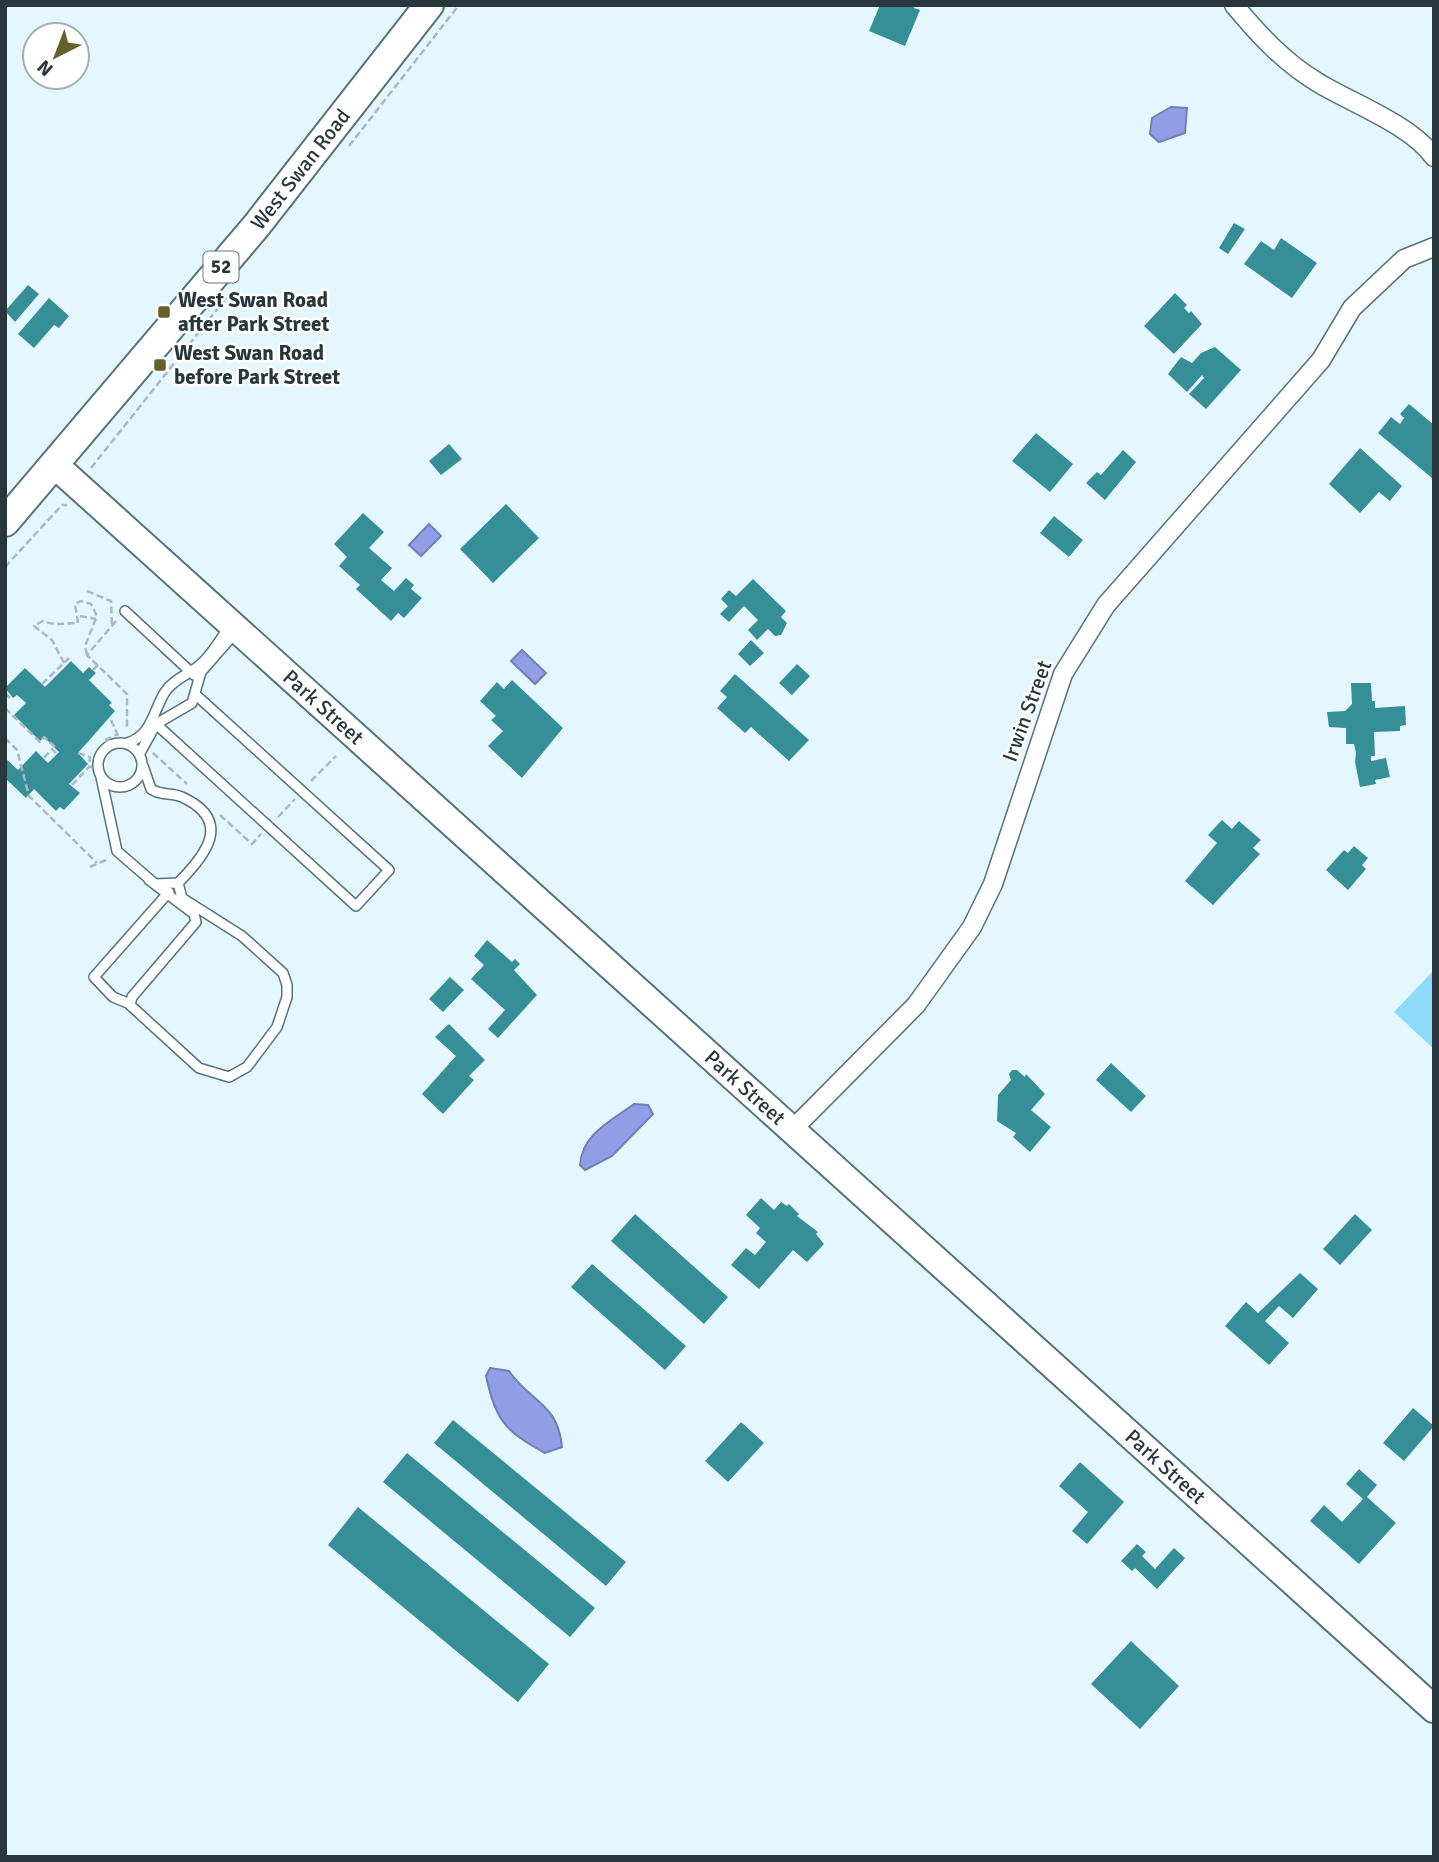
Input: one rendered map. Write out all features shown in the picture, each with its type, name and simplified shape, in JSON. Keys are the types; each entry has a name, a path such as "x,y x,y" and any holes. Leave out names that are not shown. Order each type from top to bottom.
{"main road":[{"name":"West Swan Road","path":"5,522 56,466 257,225 429,5"}],"street":[{"path":"1234,5 1272,48 1293,66 1409,134 1434,156"},
{"name":"Irwin Street","path":"793,1129 916,1005 972,927 993,884 1063,674 1106,605 1321,360 1352,308 1404,259 1434,247"},
{"name":"Park Street","path":"56,466 1434,1709"}],"lane":[{"path":"125,611 195,675"},
{"path":"143,766 140,776 129,786 113,787 94,767 105,749 121,740 135,741 155,722 187,708 196,695 195,675 235,626"},
{"path":"178,883 179,893 186,901 225,923 283,973 288,997 283,1013 263,1047 239,1073 222,1077 199,1068 130,1004 113,997 94,977 167,894 178,883 204,857 211,834 209,822 184,798 151,789 140,753 166,691 179,677 195,675"},
{"path":"155,722 356,906 389,870 196,695"},
{"path":"121,740 140,753"},
{"path":"102,777 113,839 122,856 194,914 195,922 130,1004"},
{"path":"149,880 165,885 178,883"}],"path":[{"path":"346,150 459,5"},
{"path":"5,567 62,505 72,504 93,476 92,465 230,293"},
{"path":"88,591 111,601 112,626"},
{"path":"64,663 52,640 37,631 35,625 43,621 55,625 66,621 76,624 79,616 75,604 85,601 94,608 96,619 85,646 87,655"},
{"path":"79,616 96,619"},
{"path":"43,684 69,658"},
{"path":"93,670 98,665"},
{"path":"5,693 9,697 5,701"},
{"path":"5,708 40,742 44,737 54,746 44,758"},
{"path":"105,741 121,740 111,720"},
{"path":"5,738 17,750 29,796 97,863"},
{"path":"52,749 57,754"},
{"path":"72,785 94,767 90,757 78,753"},
{"path":"90,867 122,856"}],"shaded area":[{"path":"1171,107 1187,108 1185,133 1159,142 1150,134 1152,118"},
{"path":"429,524 441,536 421,556 409,545"},
{"path":"522,650 546,673 535,684 511,661"},
{"path":"1434,970 1434,1049 1394,1012"},
{"path":"634,1104 648,1105 653,1114 612,1156 585,1170 580,1165 586,1145 599,1129"},
{"path":"490,1368 509,1371 517,1382 542,1404 555,1421 562,1447 545,1453 511,1431 494,1404 486,1376"}],"building":[{"path":"880,5 915,5 914,8 920,10 905,46 869,31"},
{"path":"1234,223 1245,229 1228,254 1219,248"},
{"path":"1281,238 1317,263 1292,298 1244,264 1261,241 1274,250"},
{"path":"28,285 39,294 15,322 5,311"},
{"path":"1175,293 1187,305 1184,308 1189,313 1191,311 1202,324 1174,354 1144,326"},
{"path":"49,298 69,316 59,328 54,325 34,348 18,334"},
{"path":"1215,347 1241,370 1206,409 1189,394 1204,378 1202,375 1187,392 1168,374 1181,357 1192,363 1201,353"},
{"path":"1409,404 1434,425 1432,478 1378,433 1391,417 1400,424 1404,418 1400,414"},
{"path":"1036,433 1073,464 1050,492 1012,461"},
{"path":"449,444 462,459 441,475 429,461"},
{"path":"1360,448 1402,486 1390,501 1379,492 1360,513 1329,484"},
{"path":"1123,450 1136,462 1105,500 1086,483 1097,472 1101,475"},
{"path":"506,504 539,538 493,583 460,549"},
{"path":"363,513 384,532 369,548 392,568 381,580 394,591 406,578 414,585 411,589 422,598 404,618 398,613 391,621 356,589 360,585 339,566 347,557 334,544"},
{"path":"1054,516 1083,540 1069,557 1040,533"},
{"path":"753,579 786,611 781,617 787,623 781,635 775,636 768,629 757,640 748,630 758,620 744,606 729,622 720,614 728,606 721,599 729,590 736,596"},
{"path":"751,640 764,653 750,666 738,654"},
{"path":"71,661 83,673 89,667 96,673 89,680 112,703 109,705 115,711 78,753 88,764 69,784 80,793 64,810 60,807 56,811 34,789 26,798 5,778 5,758 18,770 36,751 48,763 59,752 44,737 40,741 14,715 26,703 17,695 13,698 5,688 25,668 45,687"},
{"path":"797,664 810,676 792,695 779,683"},
{"path":"735,674 809,740 789,761 751,727 745,733 717,708 727,697 720,691"},
{"path":"512,680 563,728 522,778 488,746 503,731 491,720 496,716 480,701 497,682 504,689"},
{"path":"1351,683 1371,683 1375,708 1405,706 1406,725 1400,726 1400,731 1374,732 1375,756 1371,756 1371,761 1386,758 1390,777 1375,780 1376,784 1360,787 1354,744 1346,744 1346,728 1329,727 1327,712 1345,711 1352,704"},
{"path":"1222,820 1232,829 1239,821 1261,840 1253,848 1260,854 1213,905 1185,881 1217,843 1208,835"},
{"path":"1354,846 1368,858 1362,865 1366,869 1348,890 1326,870 1344,850 1348,853"},
{"path":"487,940 512,962 515,959 520,964 514,970 537,995 498,1038 488,1029 505,1010 471,979 484,965 474,956"},
{"path":"450,977 464,990 443,1012 429,999"},
{"path":"449,1024 485,1060 469,1076 474,1080 443,1114 422,1094 456,1056 435,1037"},
{"path":"1111,1063 1146,1096 1131,1112 1096,1080"},
{"path":"1012,1070 1017,1070 1025,1077 1026,1074 1045,1094 1031,1110 1051,1127 1030,1152 1013,1137 1016,1133 997,1121 998,1095 1011,1080 1009,1074"},
{"path":"761,1198 774,1210 781,1202 787,1206 789,1204 799,1214 797,1216 818,1232 816,1234 824,1244 807,1262 793,1250 759,1289 731,1265 746,1248 755,1255 766,1242 756,1233 760,1228 746,1215"},
{"path":"635,1214 728,1297 704,1324 611,1241"},
{"path":"1355,1214 1372,1230 1340,1265 1323,1249"},
{"path":"592,1264 686,1346 665,1370 571,1287"},
{"path":"1300,1273 1318,1289 1293,1318 1279,1306 1265,1321 1289,1343 1269,1365 1225,1326 1246,1302 1258,1313"},
{"path":"1413,1408 1434,1426 1404,1461 1383,1443"},
{"path":"453,1420 626,1562 606,1586 434,1443"},
{"path":"741,1422 764,1443 728,1482 705,1461"},
{"path":"407,1453 595,1608 570,1637 383,1482"},
{"path":"1080,1462 1124,1502 1087,1544 1072,1531 1088,1512 1059,1486"},
{"path":"1359,1469 1377,1485 1367,1497 1396,1523 1359,1564 1310,1521 1324,1505 1342,1522 1363,1499 1346,1484"},
{"path":"358,1507 549,1664 518,1702 328,1545"},
{"path":"1137,1544 1146,1552 1142,1556 1155,1569 1174,1548 1185,1558 1157,1589 1135,1568 1132,1571 1121,1561"},
{"path":"1131,1641 1179,1686 1140,1729 1091,1684"}],"place":[{"name":"West Swan Road after Park Street","path":"164,312"},
{"name":"West Swan Road before Park Street","path":"160,365"}]}
